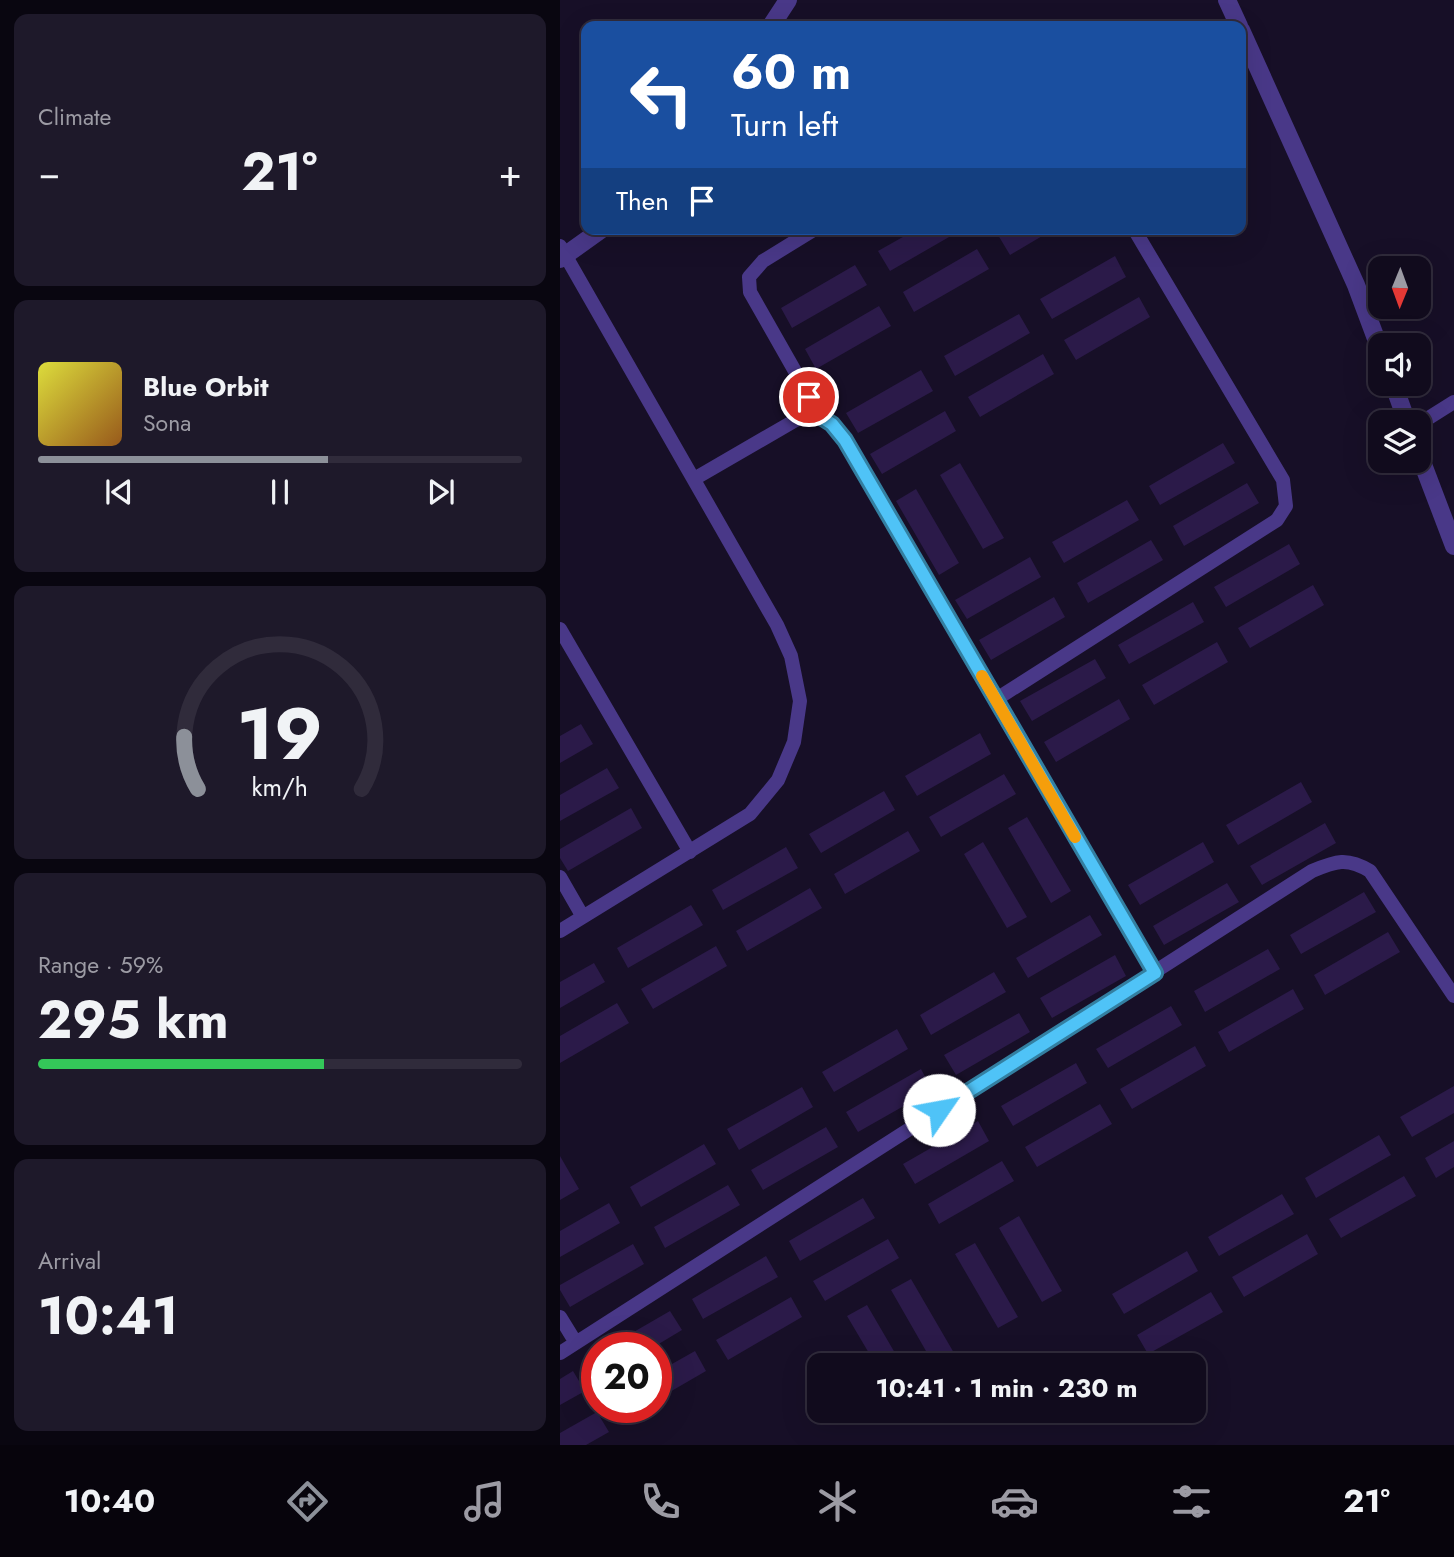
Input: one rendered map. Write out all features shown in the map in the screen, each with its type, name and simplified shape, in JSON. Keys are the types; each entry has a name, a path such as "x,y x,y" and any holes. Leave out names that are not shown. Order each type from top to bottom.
{"street":[{"path":"774,21 788,0"},
{"path":"1227,0 1237,21"},
{"path":"1246,41 1356,285 1374,333"},
{"path":"562,253 592,235"},
{"path":"1426,473 1454,546"}],"lane":[{"path":"805,235 763,261 749,278 750,292 821,417 832,424 845,440 1155,973"},
{"path":"995,699 1277,520 1286,506 1283,480 1138,235"},
{"path":"560,931 750,814 778,780 794,742 800,701 792,656 778,625 562,253"},
{"path":"1431,416 1454,402"},
{"path":"694,479 801,417 821,417"},
{"path":"560,629 690,852"},
{"path":"560,1353 1312,871 1334,862 1355,862 1370,871 1454,996"},
{"path":"560,877 583,916"},
{"path":"560,1317 576,1343"}],"building":[{"path":"906,235 953,235 890,271 878,251"},
{"path":"998,235 1044,235 1010,255"},
{"path":"977,249 989,269 914,312 903,292"},
{"path":"1115,256 1126,277 1052,319 1040,299"},
{"path":"855,265 867,285 792,328 781,308"},
{"path":"1139,297 1150,317 1076,360 1064,340"},
{"path":"879,306 891,326 816,369 805,349"},
{"path":"1019,314 1030,333 955,376 944,356"},
{"path":"1043,354 1054,374 980,417 968,397"},
{"path":"921,370 933,391 858,433 846,413"},
{"path":"945,411 956,431 882,474 870,454"},
{"path":"1223,443 1235,463 1160,505 1149,486"},
{"path":"960,463 1004,538 983,549 940,475"},
{"path":"1247,483 1259,503 1184,546 1173,526"},
{"path":"916,489 959,563 939,575 896,501"},
{"path":"1127,500 1139,520 1064,563 1052,542"},
{"path":"1151,540 1163,560 1088,603 1077,583"},
{"path":"1289,544 1300,564 1226,607 1214,587"},
{"path":"1030,557 1041,577 967,619 955,600"},
{"path":"1313,585 1324,605 1250,648 1238,628"},
{"path":"1054,597 1065,617 991,660 979,640"},
{"path":"1193,602 1204,622 1129,664 1118,645"},
{"path":"1217,642 1228,662 1154,705 1142,685"},
{"path":"1095,659 1106,678 1032,721 1020,701"},
{"path":"1119,699 1130,719 1056,762 1044,742"},
{"path":"581,724 593,744 560,763 560,736"},
{"path":"980,733 991,754 917,796 905,776"},
{"path":"607,768 619,788 560,821 560,795"},
{"path":"1004,774 1016,794 941,837 929,817"},
{"path":"1301,782 1312,802 1238,845 1226,825"},
{"path":"884,791 895,810 821,853 809,834"},
{"path":"631,808 642,828 568,871 560,858 560,849"},
{"path":"1027,817 1071,891 1051,903 1008,828"},
{"path":"1325,823 1336,843 1262,885 1250,866"},
{"path":"908,831 920,851 845,894 834,874"},
{"path":"983,842 1027,917 1007,928 964,854"},
{"path":"1203,842 1214,862 1140,905 1128,885"},
{"path":"786,847 798,868 723,910 712,890"},
{"path":"1227,883 1239,902 1164,945 1153,926"},
{"path":"810,888 822,908 747,951 736,931"},
{"path":"1364,892 1376,912 1301,954 1290,935"},
{"path":"691,905 703,925 628,968 617,948"},
{"path":"1090,915 1102,935 1028,978 1016,958"},
{"path":"1388,932 1400,952 1325,995 1314,975"},
{"path":"716,946 727,966 653,1009 641,989"},
{"path":"1268,949 1280,969 1205,1012 1194,991"},
{"path":"1115,955 1126,976 1052,1018 1040,998"},
{"path":"594,963 605,982 560,1008 560,982"},
{"path":"994,972 1006,992 931,1035 920,1015"},
{"path":"1293,989 1304,1009 1229,1052 1218,1032"},
{"path":"617,1003 629,1023 560,1063 560,1036"},
{"path":"1171,1006 1182,1025 1108,1068 1096,1049"},
{"path":"1019,1013 1030,1032 956,1075 944,1055"},
{"path":"897,1029 908,1049 834,1092 822,1072"},
{"path":"1195,1046 1206,1066 1132,1109 1120,1089"},
{"path":"1076,1063 1087,1083 1013,1126 1001,1106"},
{"path":"921,1069 932,1090 858,1132 846,1112"},
{"path":"1454,1086 1454,1113 1412,1137 1400,1117"},
{"path":"802,1087 813,1107 739,1150 727,1129"},
{"path":"1100,1104 1112,1124 1037,1167 1025,1147"},
{"path":"978,1121 989,1141 915,1184 903,1164"},
{"path":"826,1127 838,1147 763,1190 751,1170"},
{"path":"1379,1135 1391,1155 1316,1198 1305,1178"},
{"path":"1454,1141 1454,1167 1436,1178 1425,1158"},
{"path":"704,1144 716,1164 641,1207 630,1187"},
{"path":"560,1156 579,1189 560,1200"},
{"path":"1002,1161 1014,1181 939,1224 928,1204"},
{"path":"1404,1176 1416,1196 1341,1238 1329,1219"},
{"path":"728,1185 740,1205 665,1248 654,1227"},
{"path":"1282,1194 1294,1214 1219,1256 1208,1237"},
{"path":"863,1198 875,1218 800,1261 789,1241"},
{"path":"609,1203 620,1223 560,1257 560,1231"},
{"path":"1019,1216 1062,1291 1042,1302 999,1228"},
{"path":"1307,1234 1318,1254 1244,1297 1232,1277"},
{"path":"888,1239 899,1258 825,1301 813,1281"},
{"path":"975,1243 1018,1317 998,1328 955,1254"},
{"path":"633,1244 644,1264 570,1307 560,1285"},
{"path":"1187,1251 1198,1271 1124,1314 1112,1294"},
{"path":"766,1256 778,1277 703,1319 692,1299"},
{"path":"911,1279 954,1353 927,1353 891,1290"},
{"path":"1211,1292 1223,1312 1150,1353 1137,1335"},
{"path":"791,1297 802,1317 728,1360 716,1340"},
{"path":"867,1305 895,1353 869,1353 847,1316"},
{"path":"670,1311 682,1330 672,1336 672,1332 634,1332"},
{"path":"695,1351 706,1371 672,1391 672,1364"},
{"path":"573,1371 581,1384 581,1393 560,1405 560,1379"},
{"path":"581,1421 604,1423 609,1432 586,1445 560,1445 560,1433"}],"slow traffic":[{"path":"982,676 1075,837"}],"route":[{"path":"809,397 821,417 832,424 845,440 1155,973 939,1110"}]}
